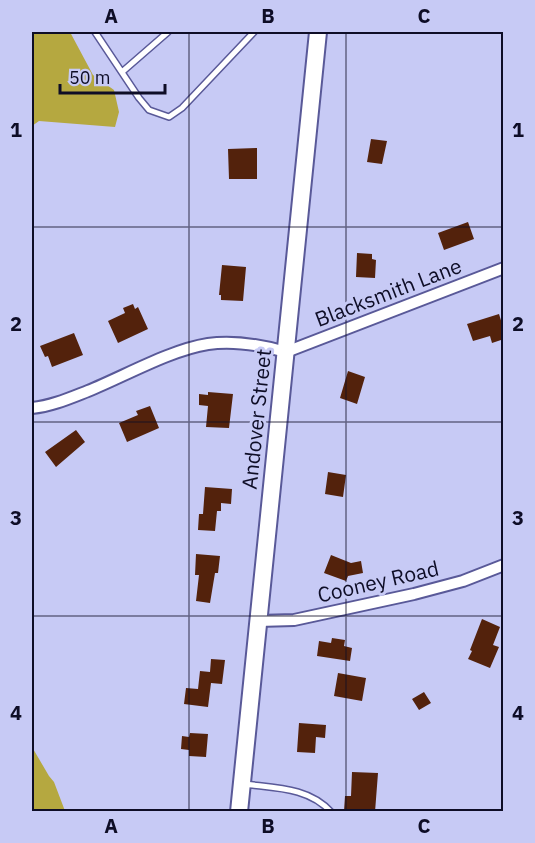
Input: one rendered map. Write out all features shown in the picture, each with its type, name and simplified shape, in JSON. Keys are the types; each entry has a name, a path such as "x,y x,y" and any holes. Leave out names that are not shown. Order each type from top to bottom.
{"main road":[{"name":"Andover Street","path":"239,812 318,32"}],"street":[{"name":"Blacksmith Lane","path":"286,352 504,268"},
{"path":"32,408 57,404 183,351 208,344 228,342 263,346 286,352"},
{"name":"Cooney Road","path":"258,621 294,620 414,594 462,581 504,565"}],"lane":[{"path":"95,32 149,110 169,117 176,114 254,32"},
{"path":"122,72 168,32"},
{"path":"242,784 299,792 317,799 330,812"}],"shaded area":[{"path":"32,32 70,32 93,75 114,90 119,112 115,127 39,121 32,126"},
{"path":"32,747 54,782 65,811 32,811"}],"building":[{"path":"371,139 387,141 382,164 367,162"},
{"path":"257,148 257,179 229,179 228,149"},
{"path":"468,222 474,239 444,250 438,233"},
{"path":"357,253 372,254 372,259 376,260 375,278 356,277"},
{"path":"222,265 246,267 243,301 221,300 221,295 219,295"},
{"path":"133,304 135,309 138,307 148,329 118,343 108,321 125,313 123,308"},
{"path":"499,314 504,339 492,343 490,336 473,341 467,324"},
{"path":"74,333 83,355 52,367 48,356 45,357 40,346"},
{"path":"348,371 365,377 357,404 340,398"},
{"path":"208,392 233,394 229,428 206,427 208,406 199,405 199,394 208,395"},
{"path":"150,406 159,428 127,442 119,423 138,415 136,411"},
{"path":"76,430 85,442 56,467 45,452"},
{"path":"328,472 346,475 343,497 325,494"},
{"path":"205,487 232,489 231,504 221,503 221,511 217,511 215,531 198,530 199,514 203,514"},
{"path":"196,554 220,556 210,603 196,601 199,575 195,575"},
{"path":"331,555 351,563 361,561 363,573 348,576 346,581 324,573"},
{"path":"482,619 500,627 493,645 499,647 490,668 468,659"},
{"path":"332,638 345,640 344,646 352,648 350,661 317,656 319,641 331,643"},
{"path":"211,659 225,660 222,684 211,683 208,707 184,704 186,688 198,689 200,671 210,672"},
{"path":"338,673 366,678 362,701 334,696"},
{"path":"424,692 431,703 419,710 412,699"},
{"path":"299,723 326,725 325,738 316,737 315,753 297,752"},
{"path":"190,733 208,734 206,757 189,756 189,750 181,749 182,736 189,737"},
{"path":"352,772 378,773 375,812 344,811 345,796 351,796"}]}
